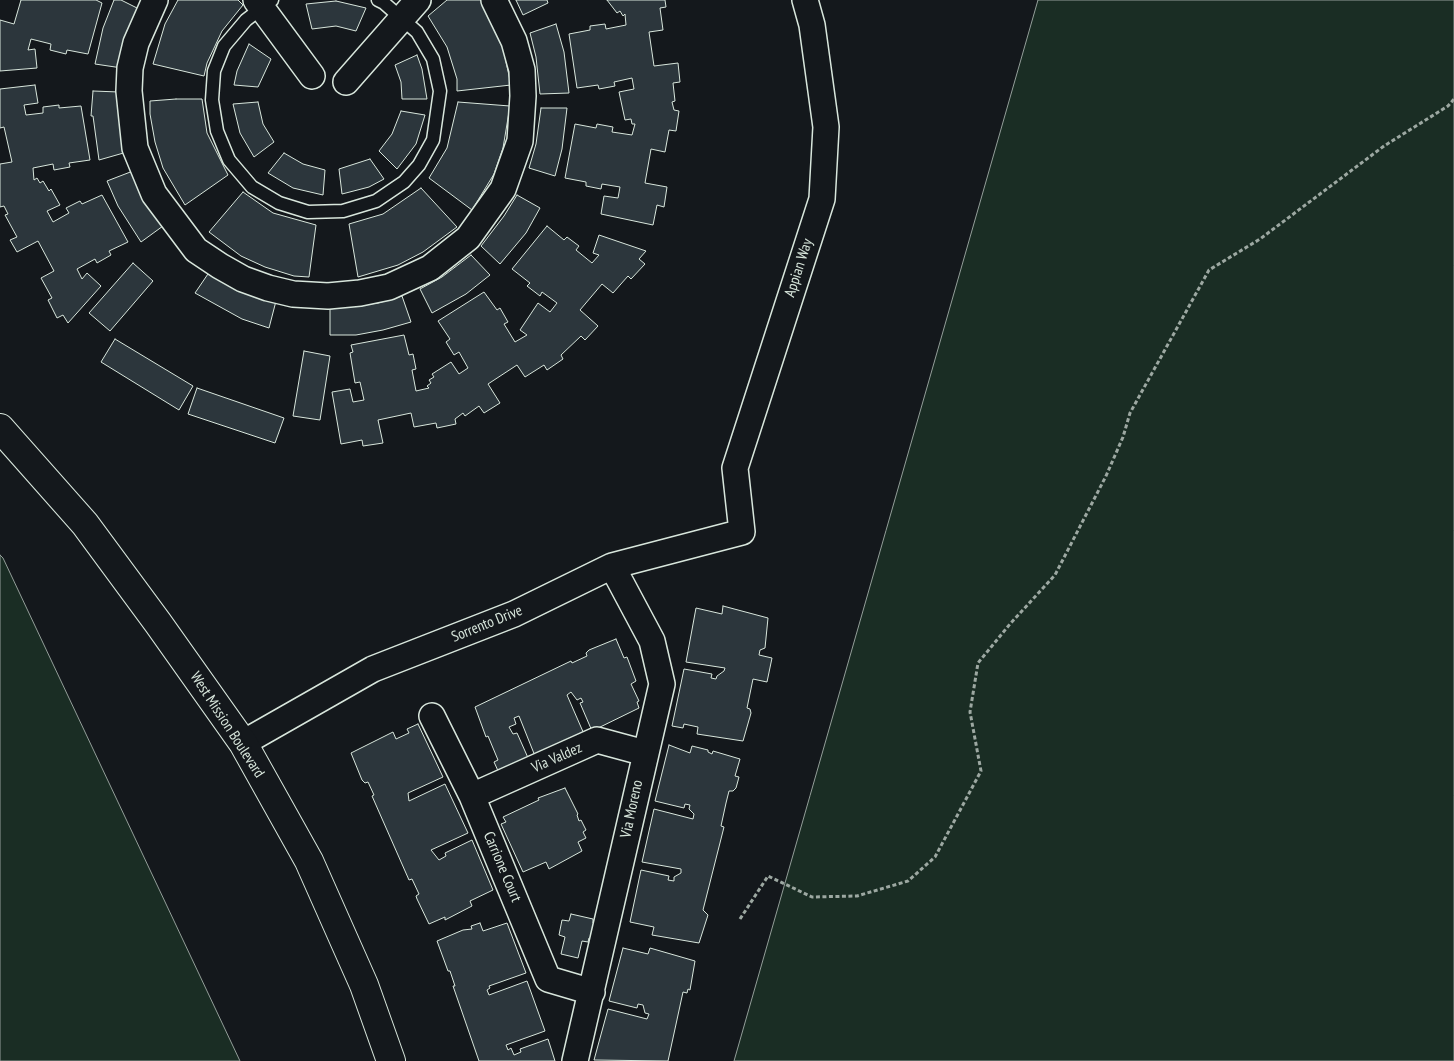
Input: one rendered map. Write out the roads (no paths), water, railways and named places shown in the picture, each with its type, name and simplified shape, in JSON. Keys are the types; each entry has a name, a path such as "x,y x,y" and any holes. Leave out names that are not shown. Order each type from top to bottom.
{"main road":[{"name":"West Mission Boulevard","path":"0,428 85,524 243,743 309,861 364,985 391,1061"}],"street":[{"path":"155,0 136,43 130,68 129,91 135,148 154,194 196,250 220,266 268,288 293,294 328,296 360,293 389,287 430,268 468,238 503,190 520,141 523,96 522,70 514,41 494,0"},
{"name":"Appian Way","path":"742,532 735,468 822,199 826,127 812,25 805,0"},
{"path":"263,2 312,76"},
{"path":"346,82 410,9"},
{"name":"Sorrento Drive","path":"243,743 373,669 514,614 612,566 742,532"},
{"name":"Via Moreno","path":"576,1061 662,684 652,641 612,566"},
{"name":"Carrione Court","path":"432,716 472,796 548,979 592,992"},
{"name":"Via Valdez","path":"472,796 597,740 645,753"}],"lane":[{"path":"263,2 224,46 214,71 212,100 217,132 229,160 252,187 279,203 308,212 343,212 376,201 404,182 419,165 433,140 440,91 433,59 417,32 410,9 378,0"}]}
